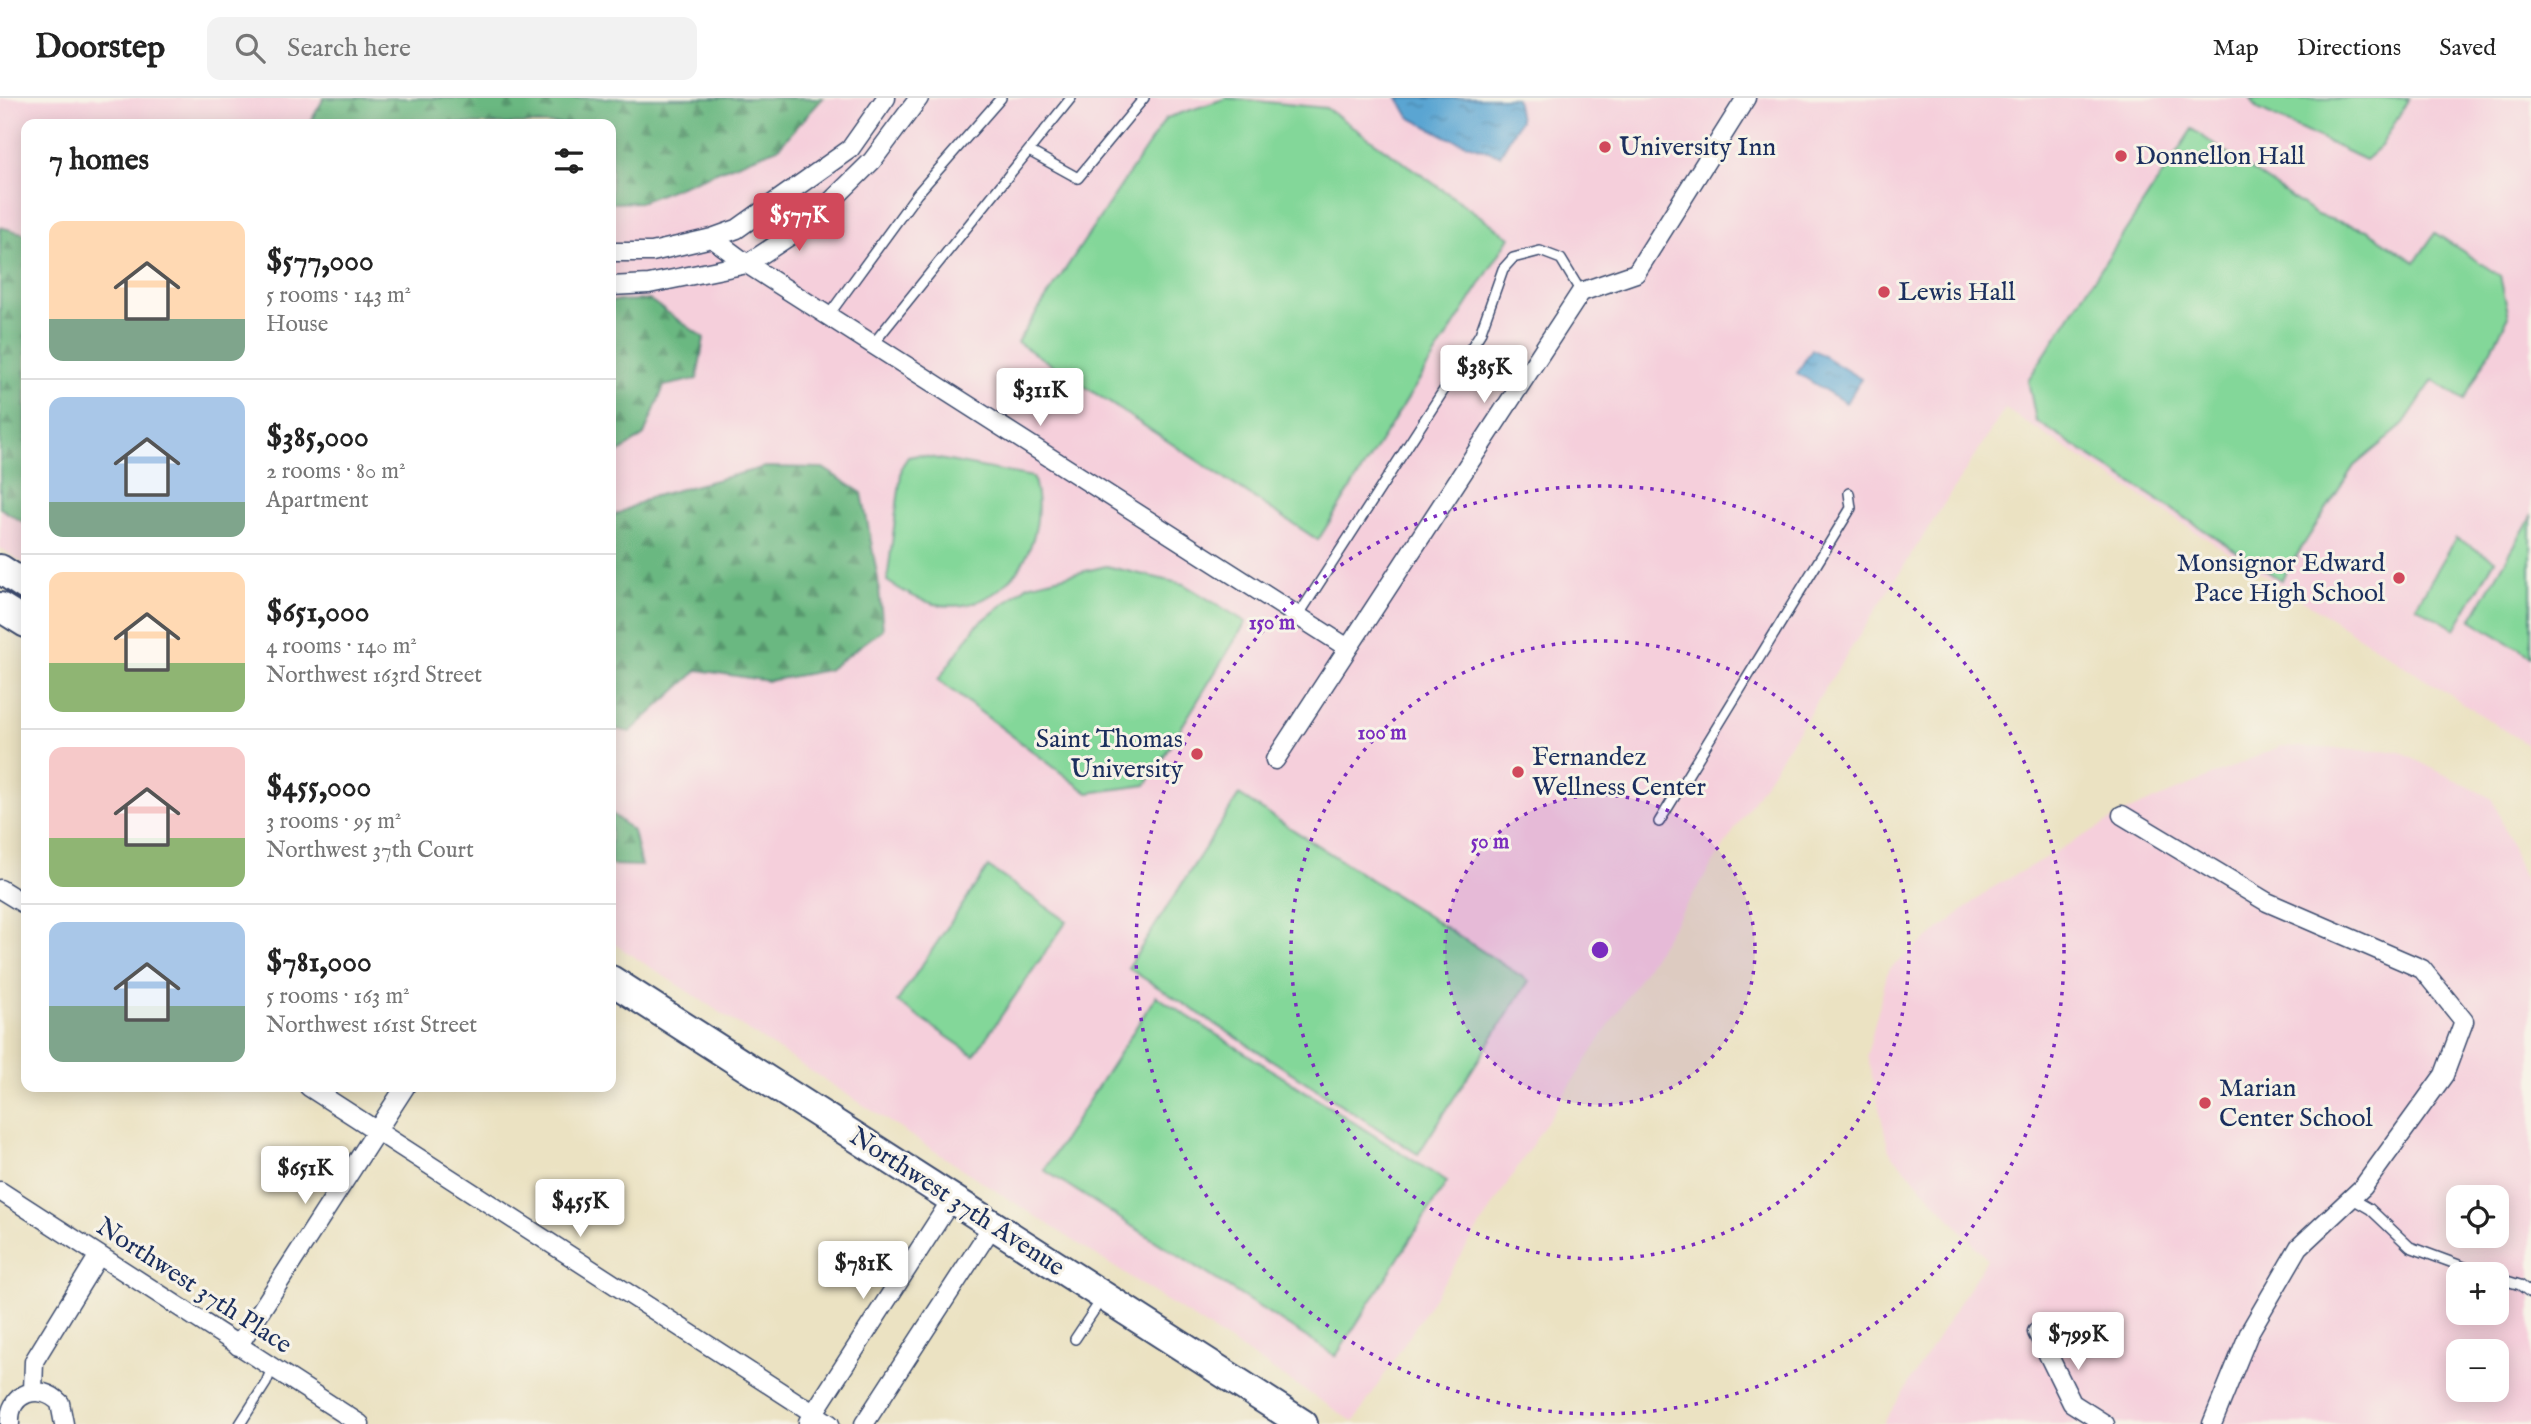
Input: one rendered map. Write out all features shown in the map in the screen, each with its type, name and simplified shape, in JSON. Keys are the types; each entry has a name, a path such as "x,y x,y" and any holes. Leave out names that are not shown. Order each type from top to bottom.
{"main road":[{"path":"0,569 21,583"},
{"path":"0,607 21,621"},
{"name":"Northwest 37th Avenue","path":"616,983 1303,1424"}],"street":[{"path":"616,252 652,253 712,239 737,229 850,149 886,98"},
{"path":"616,286 649,284 747,264 808,224 872,161 919,98"},
{"path":"1275,760 1581,292 1636,274 1746,98"},
{"path":"712,239 1348,648"},
{"path":"2122,814 2267,902 2422,970 2464,1021 2444,1075 2363,1187 2300,1247 2250,1331 2212,1424"},
{"path":"0,889 21,902"},
{"path":"317,1092 810,1419 830,1424"},
{"path":"238,1346 402,1092"},
{"name":"Northwest 37th Place","path":"0,1191 360,1424"},
{"path":"810,1419 952,1199"},
{"path":"864,1424 993,1225"},
{"path":"33,1391 34,1361 99,1255"},
{"path":"2037,1332 2072,1403 2105,1424"},
{"path":"10,1424 10,1411 15,1402 33,1391 43,1391 60,1404 64,1424"}],"lane":[{"path":"828,316 918,194 1001,98"},
{"path":"873,344 1071,98"},
{"path":"1029,151 1078,178 1144,98"},
{"path":"1298,616 1480,334 1503,268 1513,258 1540,251 1561,259 1581,292"},
{"path":"1659,822 1851,508 1849,493"},
{"path":"2351,1198 2378,1216 2410,1247 2451,1262"},
{"path":"2509,1282 2531,1293"},
{"path":"1075,1339 1104,1295"},
{"path":"240,1424 266,1383 272,1368"}],"shaded area":[{"name":"Saint Thomas University","path":"0,98 2531,98 2531,747 2005,409 1354,1422 616,945 616,119 21,119 21,562 0,548"},
{"name":"Marian Center School","path":"2281,746 2400,752 2493,799 2531,897 2531,1424 1883,1424 1987,1259 1889,1151 1867,1055 1888,970 1990,889 2122,814"}],"green space":[{"path":"324,98 823,98 778,148 640,202 616,203 616,119 312,119"},
{"path":"1227,98 1326,108 1510,237 1318,540 1017,342 1166,118"},
{"path":"2409,98 2381,146 2365,160 2258,109 2251,99"},
{"path":"2192,129 2317,215 2367,230 2415,262 2435,233 2500,276 2509,316 2464,400 2433,380 2402,426 2354,466 2281,580 2036,421 2028,380"},
{"path":"0,227 21,233 21,521 0,508"},
{"path":"650,300 704,338 697,379 664,386 644,435 616,455 616,301"},
{"path":"918,455 1033,477 1037,501 1036,525 1030,548 1018,569 1003,586 984,599 961,605 935,604 910,595 887,581 902,466 908,457"},
{"path":"765,467 823,468 862,493 878,579 883,629 828,670 768,681 698,670 630,732 616,729 616,514 651,497"},
{"path":"2531,517 2531,656 2471,620"},
{"path":"2456,538 2495,560 2455,629 2416,606"},
{"path":"1106,566 1183,584 1246,622 1146,785 1088,793 938,680 976,626 1028,585"},
{"path":"1239,795 1529,981 1418,1154 1128,968"},
{"path":"616,817 633,831 641,866 616,865"},
{"path":"988,867 1067,921 974,1055 897,1002"},
{"path":"1156,996 1447,1182 1336,1356 1044,1170"}],"water":[{"path":"1398,98 1516,98 1520,120 1500,155 1447,137 1409,117"},
{"path":"1812,349 1861,379 1846,403 1797,373"}],"place":[{"name":"University Inn","path":"1605,147"},
{"name":"Donnellon Hall","path":"2121,156"},
{"name":"Lewis Hall","path":"1884,292"},
{"name":"Monsignor Edward Pace High School","path":"2399,578"},
{"name":"Saint Thomas University","path":"1197,754"},
{"name":"Fernandez Wellness Center","path":"1518,772"},
{"name":"Marian Center School","path":"2205,1103"}]}
